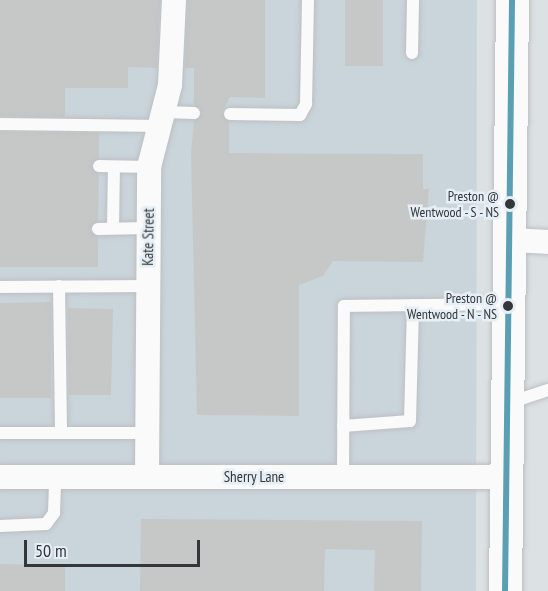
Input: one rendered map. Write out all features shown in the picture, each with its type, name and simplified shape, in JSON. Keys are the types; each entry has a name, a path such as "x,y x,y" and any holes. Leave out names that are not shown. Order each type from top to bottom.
{"main road":[{"path":"506,591 512,0"}],"street":[{"name":"Kate Street","path":"147,477 149,167 164,119 174,0"},
{"path":"511,240 548,242"},
{"name":"Sherry Lane","path":"0,477 507,477"}],"lane":[{"path":"230,114 300,115 306,104 308,0"},
{"path":"412,53 413,0"},
{"path":"0,124 164,119 194,113"},
{"path":"99,166 149,167"},
{"path":"113,228 114,167"},
{"path":"98,229 148,228"},
{"path":"0,286 148,286"},
{"path":"59,286 61,433"},
{"path":"343,477 344,306 510,304"},
{"path":"343,426 410,421 413,305"},
{"path":"508,403 548,390"},
{"path":"0,433 147,433"},
{"path":"0,526 46,524 54,513 55,477"}],"shaded area":[{"path":"0,0 477,0 476,591 0,591"}],"building":[{"path":"0,0 160,0 157,68 128,67 128,88 65,88 65,117 0,116"},
{"path":"188,0 265,0 265,98 230,97 222,113 229,122 229,153 423,154 423,189 429,189 423,262 333,261 323,276 299,285 299,416 197,415 191,153 194,121 202,113 194,105 194,68 185,68"},
{"path":"345,0 383,0 383,66 345,66"},
{"path":"0,132 99,133 99,158 91,166 99,174 98,221 90,229 98,237 98,267 0,267"},
{"path":"51,302 51,398 0,398 0,303"},
{"path":"68,308 113,309 111,395 69,395"},
{"path":"141,519 422,521 421,591 374,591 375,550 325,549 324,591 140,591"},
{"path":"0,564 65,565 65,591 0,591"}],"transit line":[{"path":"505,591 512,0"}],"place":[{"name":"Preston @ Wentwood - S - NS","path":"510,204"},
{"name":"Preston @ Wentwood - N - NS","path":"508,306"}]}
